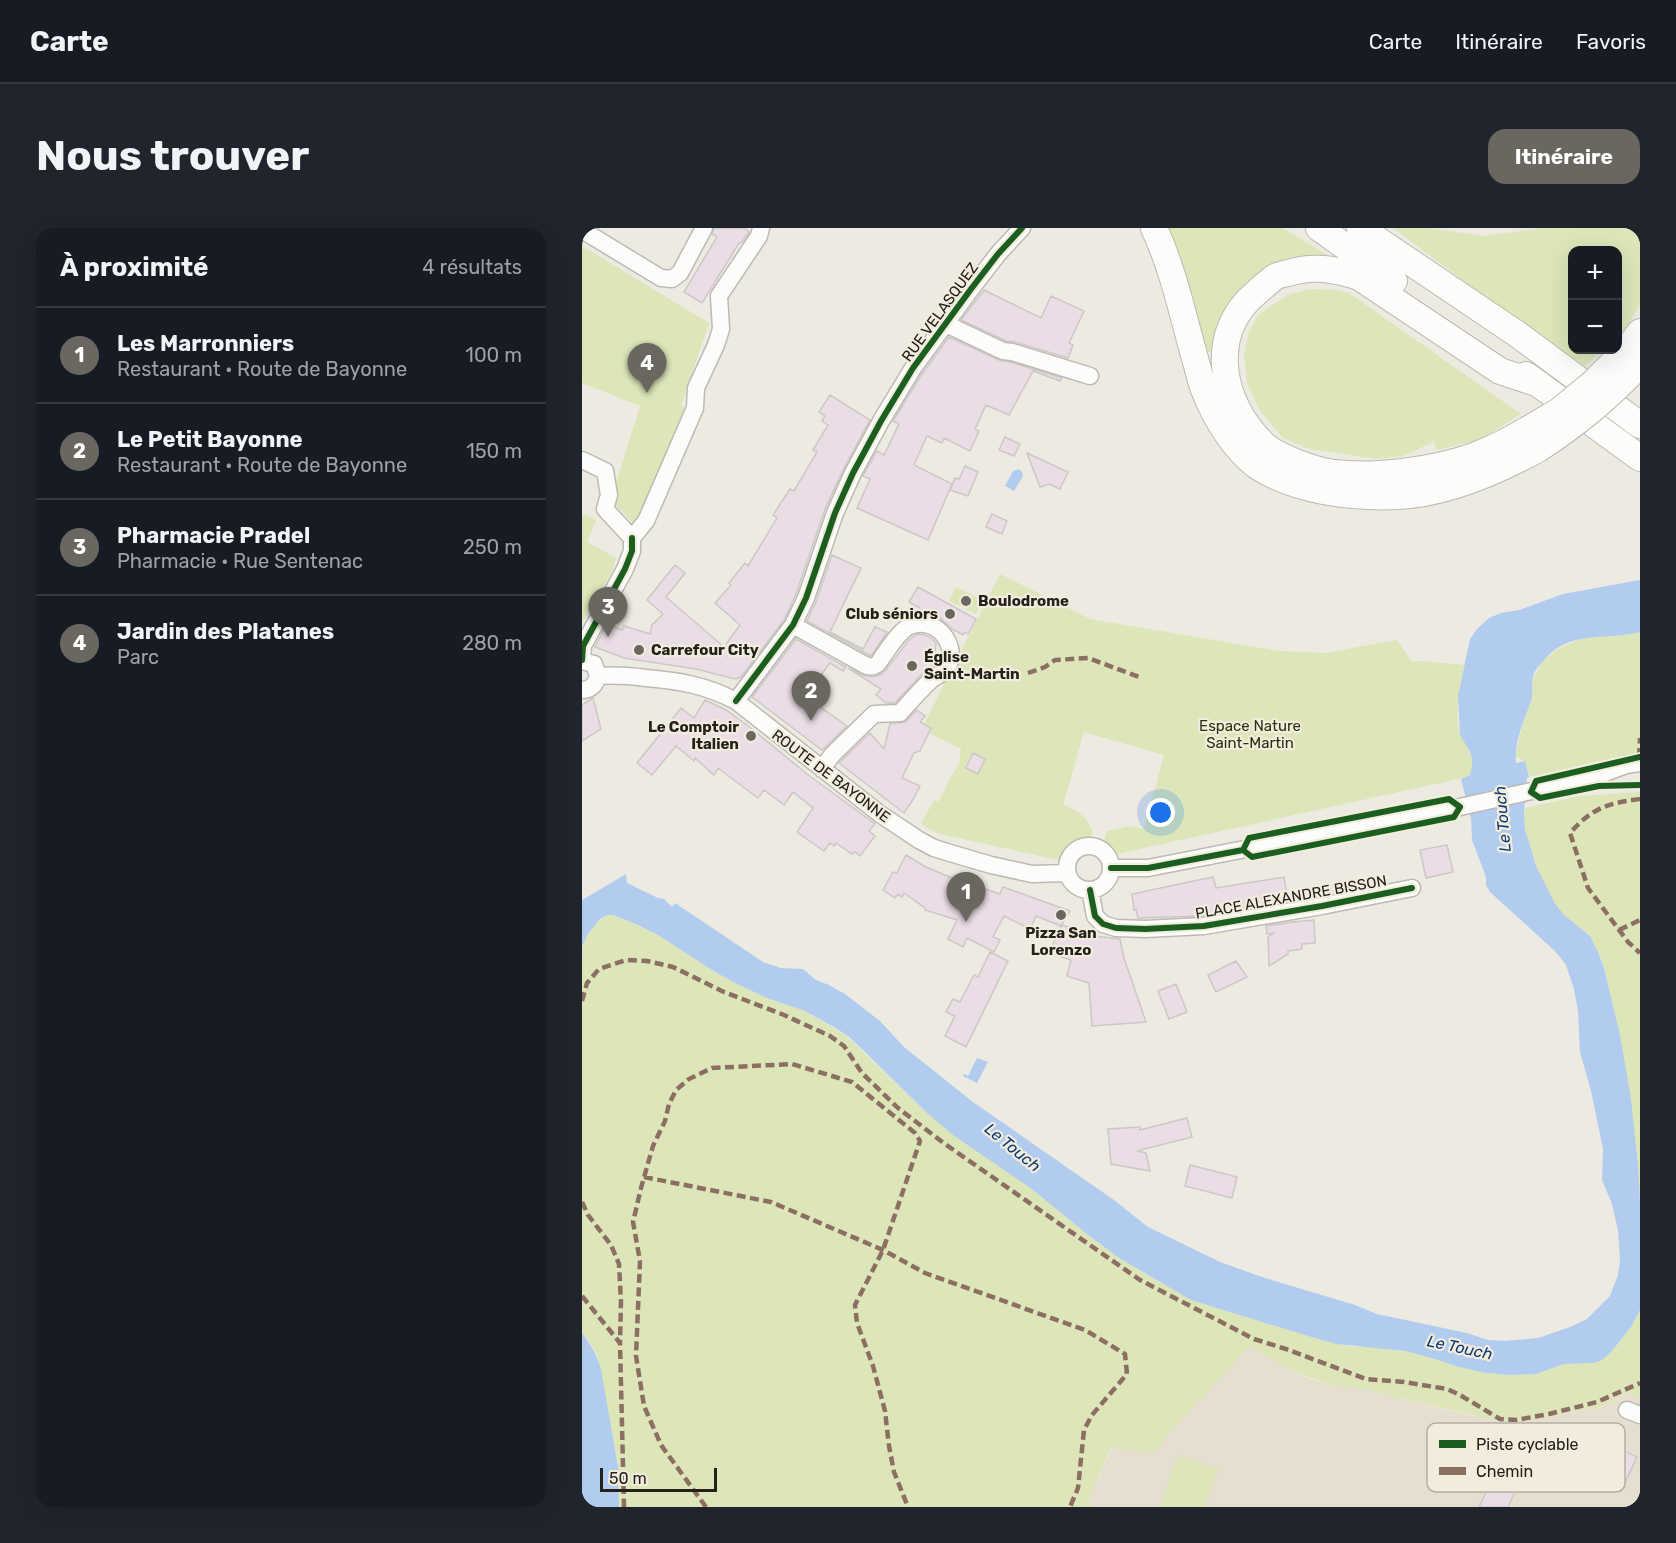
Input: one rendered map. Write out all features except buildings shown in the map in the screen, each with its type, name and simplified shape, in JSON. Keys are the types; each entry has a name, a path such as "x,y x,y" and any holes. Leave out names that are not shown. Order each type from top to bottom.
{"highway":[{"path":"1154,228 1174,280 1205,392 1235,445 1257,466 1294,484 1328,493 1399,496 1466,482 1503,468 1559,411 1593,383 1637,352"},
{"path":"1319,228 1640,458"},
{"path":"1360,228 1517,334 1640,425"},
{"path":"1533,440 1505,442 1472,456 1432,467 1381,474 1333,473 1297,464 1264,446 1242,419 1224,371 1226,346 1232,323 1245,302 1275,277 1299,269 1338,270 1359,277 1500,371 1539,384"}],"street":[{"path":"582,230 661,278 672,279 680,273 704,228"},
{"path":"582,690 595,685 598,676 594,664 582,661 583,646 625,569 632,551 632,538 646,521 695,408 696,388 721,329 719,296 759,236 761,228"},
{"name":"RUE VELASQUEZ","path":"736,701 793,625 806,598 835,513 853,473 913,368 998,254 1022,228"},
{"name":"RUE VELASQUEZ","path":"946,324 1003,351 1090,376"},
{"path":"582,460 605,471 609,495 605,509 632,538"},
{"path":"793,625 865,665 877,664 903,629 917,624 935,627 943,634 950,650 951,658 945,671 933,678 900,713 874,714 832,755 822,769"},
{"name":"ROUTE DE BAYONNE","path":"598,676 613,675 675,681 712,690 736,701 894,824 934,848 991,865 1032,874 1067,873"},
{"path":"1111,868 1148,868 1460,807 1594,777 1626,765 1640,763"},
{"path":"1594,777 1640,774"},
{"path":"1088,846 1103,851 1109,858 1111,868 1105,884 1095,890 1075,886 1067,873 1071,854 1088,846"},
{"name":"PLACE ALEXANDRE BISSON","path":"1090,890 1095,916 1103,924 1116,928 1145,929 1204,926 1412,888"}],"shaded area":[{"path":"1250,1346 1289,1370 1313,1380 1473,1416 1550,1417 1573,1411 1596,1409 1627,1392 1640,1400 1640,1507 1091,1507 1089,1500 1112,1447 1155,1453 1169,1433"}],"green space":[{"path":"1166,228 1283,228 1332,258 1304,259 1215,354 1203,350"},
{"path":"1393,228 1426,228 1485,236 1543,228 1640,228 1640,305 1622,332 1622,246 1568,246 1568,354 1598,354 1582,369"},
{"path":"582,246 709,323 681,406 690,410 639,522 633,523 611,500 640,406 582,383"},
{"path":"1309,289 1338,290 1349,293 1521,414 1479,440 1437,450 1434,442 1402,456 1378,459 1309,449 1283,438 1260,411 1247,383 1244,353 1249,332 1258,315 1288,295"},
{"path":"582,514 596,520 587,542 616,558 611,573 582,623"},
{"name":"Espace Nature Saint-Martin","path":"1000,574 1090,619 1279,651 1325,653 1397,640 1412,662 1465,665 1458,695 1457,717 1460,731 1472,758 1471,771 1467,777 1117,854 1108,847 1105,835 1107,831 1130,826 1144,829 1164,755 1084,732 1063,805 1082,815 1089,824 1093,834 1088,839 1075,845 1057,860 936,833 921,824 934,800 938,802 947,787 946,785 959,764 961,749 929,733 931,728 924,724"},
{"name":"Boulodrome","path":"956,587 983,600 976,614 949,601"},
{"path":"1640,632 1640,752 1529,777 1525,761 1515,756 1531,700 1531,685 1540,664 1557,649 1586,637"},
{"path":"1640,792 1640,1203 1623,1059 1605,970 1592,941 1563,914 1549,893 1535,864 1524,819 1525,808 1580,796"},
{"path":"607,915 636,924 658,935 739,985 767,998 805,1011 847,1036 927,1113 1029,1187 1119,1258 1161,1283 1308,1336 1352,1347 1376,1347 1405,1351 1485,1373 1509,1375 1536,1374 1564,1364 1594,1363 1631,1327 1640,1310 1640,1400 1627,1392 1596,1409 1507,1423 1361,1389 1333,1386 1289,1370 1250,1346 1169,1433 1155,1453 1111,1447 1089,1500 1091,1507 619,1507 618,1467 598,1358 582,1333 582,946 595,925"},
{"path":"1178,1455 1218,1469 1205,1507 1160,1507"}],"water":[{"path":"1019,469 1023,476 1014,491 1005,486 1013,471"},
{"name":"Le Touch","path":"1640,580 1640,632 1566,643 1555,650 1537,668 1533,677 1532,698 1520,731 1516,755 1516,763 1525,761 1529,777 1527,778 1524,813 1525,829 1536,866 1554,902 1564,915 1590,936 1598,952 1620,1035 1631,1099 1640,1203 1640,1310 1631,1327 1611,1352 1602,1360 1594,1363 1564,1364 1536,1374 1486,1373 1405,1351 1336,1344 1191,1300 1119,1258 1029,1187 953,1135 927,1113 848,1036 832,1026 805,1011 767,998 739,985 658,935 613,915 600,919 582,946 582,900 626,874 627,883 664,899 672,907 675,903 763,962 781,968 803,969 816,980 845,994 880,1021 904,1047 973,1102 1114,1200 1148,1227 1220,1262 1377,1314 1467,1333 1488,1340 1538,1338 1570,1327 1587,1319 1610,1296 1618,1275 1620,1259 1618,1230 1612,1204 1602,1180 1603,1149 1580,1052 1578,1011 1566,965 1556,952 1490,892 1472,840 1471,819 1461,779 1470,775 1472,759 1460,735 1458,696 1470,639 1489,618 1563,594"},
{"path":"977,1058 988,1062 977,1083 963,1076 964,1074 968,1076"},
{"path":"582,1333 598,1359 601,1369 618,1467 619,1507 582,1507"}],"marked path":[{"path":"1028,673 1045,667 1055,660 1088,658 1142,678"},
{"path":"1639,757 1640,738"},
{"path":"1640,799 1601,808 1593,812 1570,833 1588,888 1628,942 1640,953"},
{"path":"1619,930 1640,920"},
{"path":"582,1001 587,983 599,969 626,960 647,961 673,967 724,992 830,1036 844,1046 862,1073 898,1108 945,1144 1140,1280 1254,1339 1366,1379 1447,1389 1500,1419 1516,1420 1597,1402 1640,1383"},
{"path":"706,1507 661,1445 644,1406 636,1356 640,1261 633,1222 653,1146 676,1090 689,1079 712,1068 792,1064 852,1082 915,1133 920,1141 883,1250 855,1305 857,1323 873,1366 885,1411 894,1472 908,1507"},
{"path":"644,1177 771,1202 883,1250 925,1273 1085,1330 1125,1354 1127,1374 1092,1415 1084,1430 1078,1488 1070,1507"},
{"path":"582,1202 588,1215 611,1245 619,1264 620,1343"},
{"path":"582,1296 620,1343 624,1507"}],"cycle path":[{"path":"736,701 793,625 806,598 835,513 853,473 913,368 998,254 1022,228"},
{"path":"582,660 583,646 625,569 632,551 632,538"},
{"path":"1531,792 1536,781 1640,757"},
{"path":"1531,792 1540,798 1599,786 1640,785"},
{"path":"1243,850 1249,838 1449,799 1460,807"},
{"path":"1243,850 1252,857 1454,817 1460,807"},
{"path":"1111,868 1148,868 1243,850"},
{"path":"1090,890 1095,916 1103,924 1116,928 1145,929 1204,926 1412,888"}],"place":[{"name":"Jardin des Platanes","path":"647,393"},
{"name":"Boulodrome","path":"966,601"},
{"name":"Club séniors","path":"950,614"},
{"name":"Pharmacie Pradel","path":"608,637"},
{"name":"Carrefour City","path":"639,650"},
{"name":"Église Saint-Martin","path":"912,666"},
{"name":"Le Petit Bayonne","path":"811,721"},
{"name":"Le Comptoir Italien","path":"751,736"},
{"name":"Pizza San Lorenzo","path":"1061,915"},
{"name":"Les Marronniers","path":"966,922"}]}
